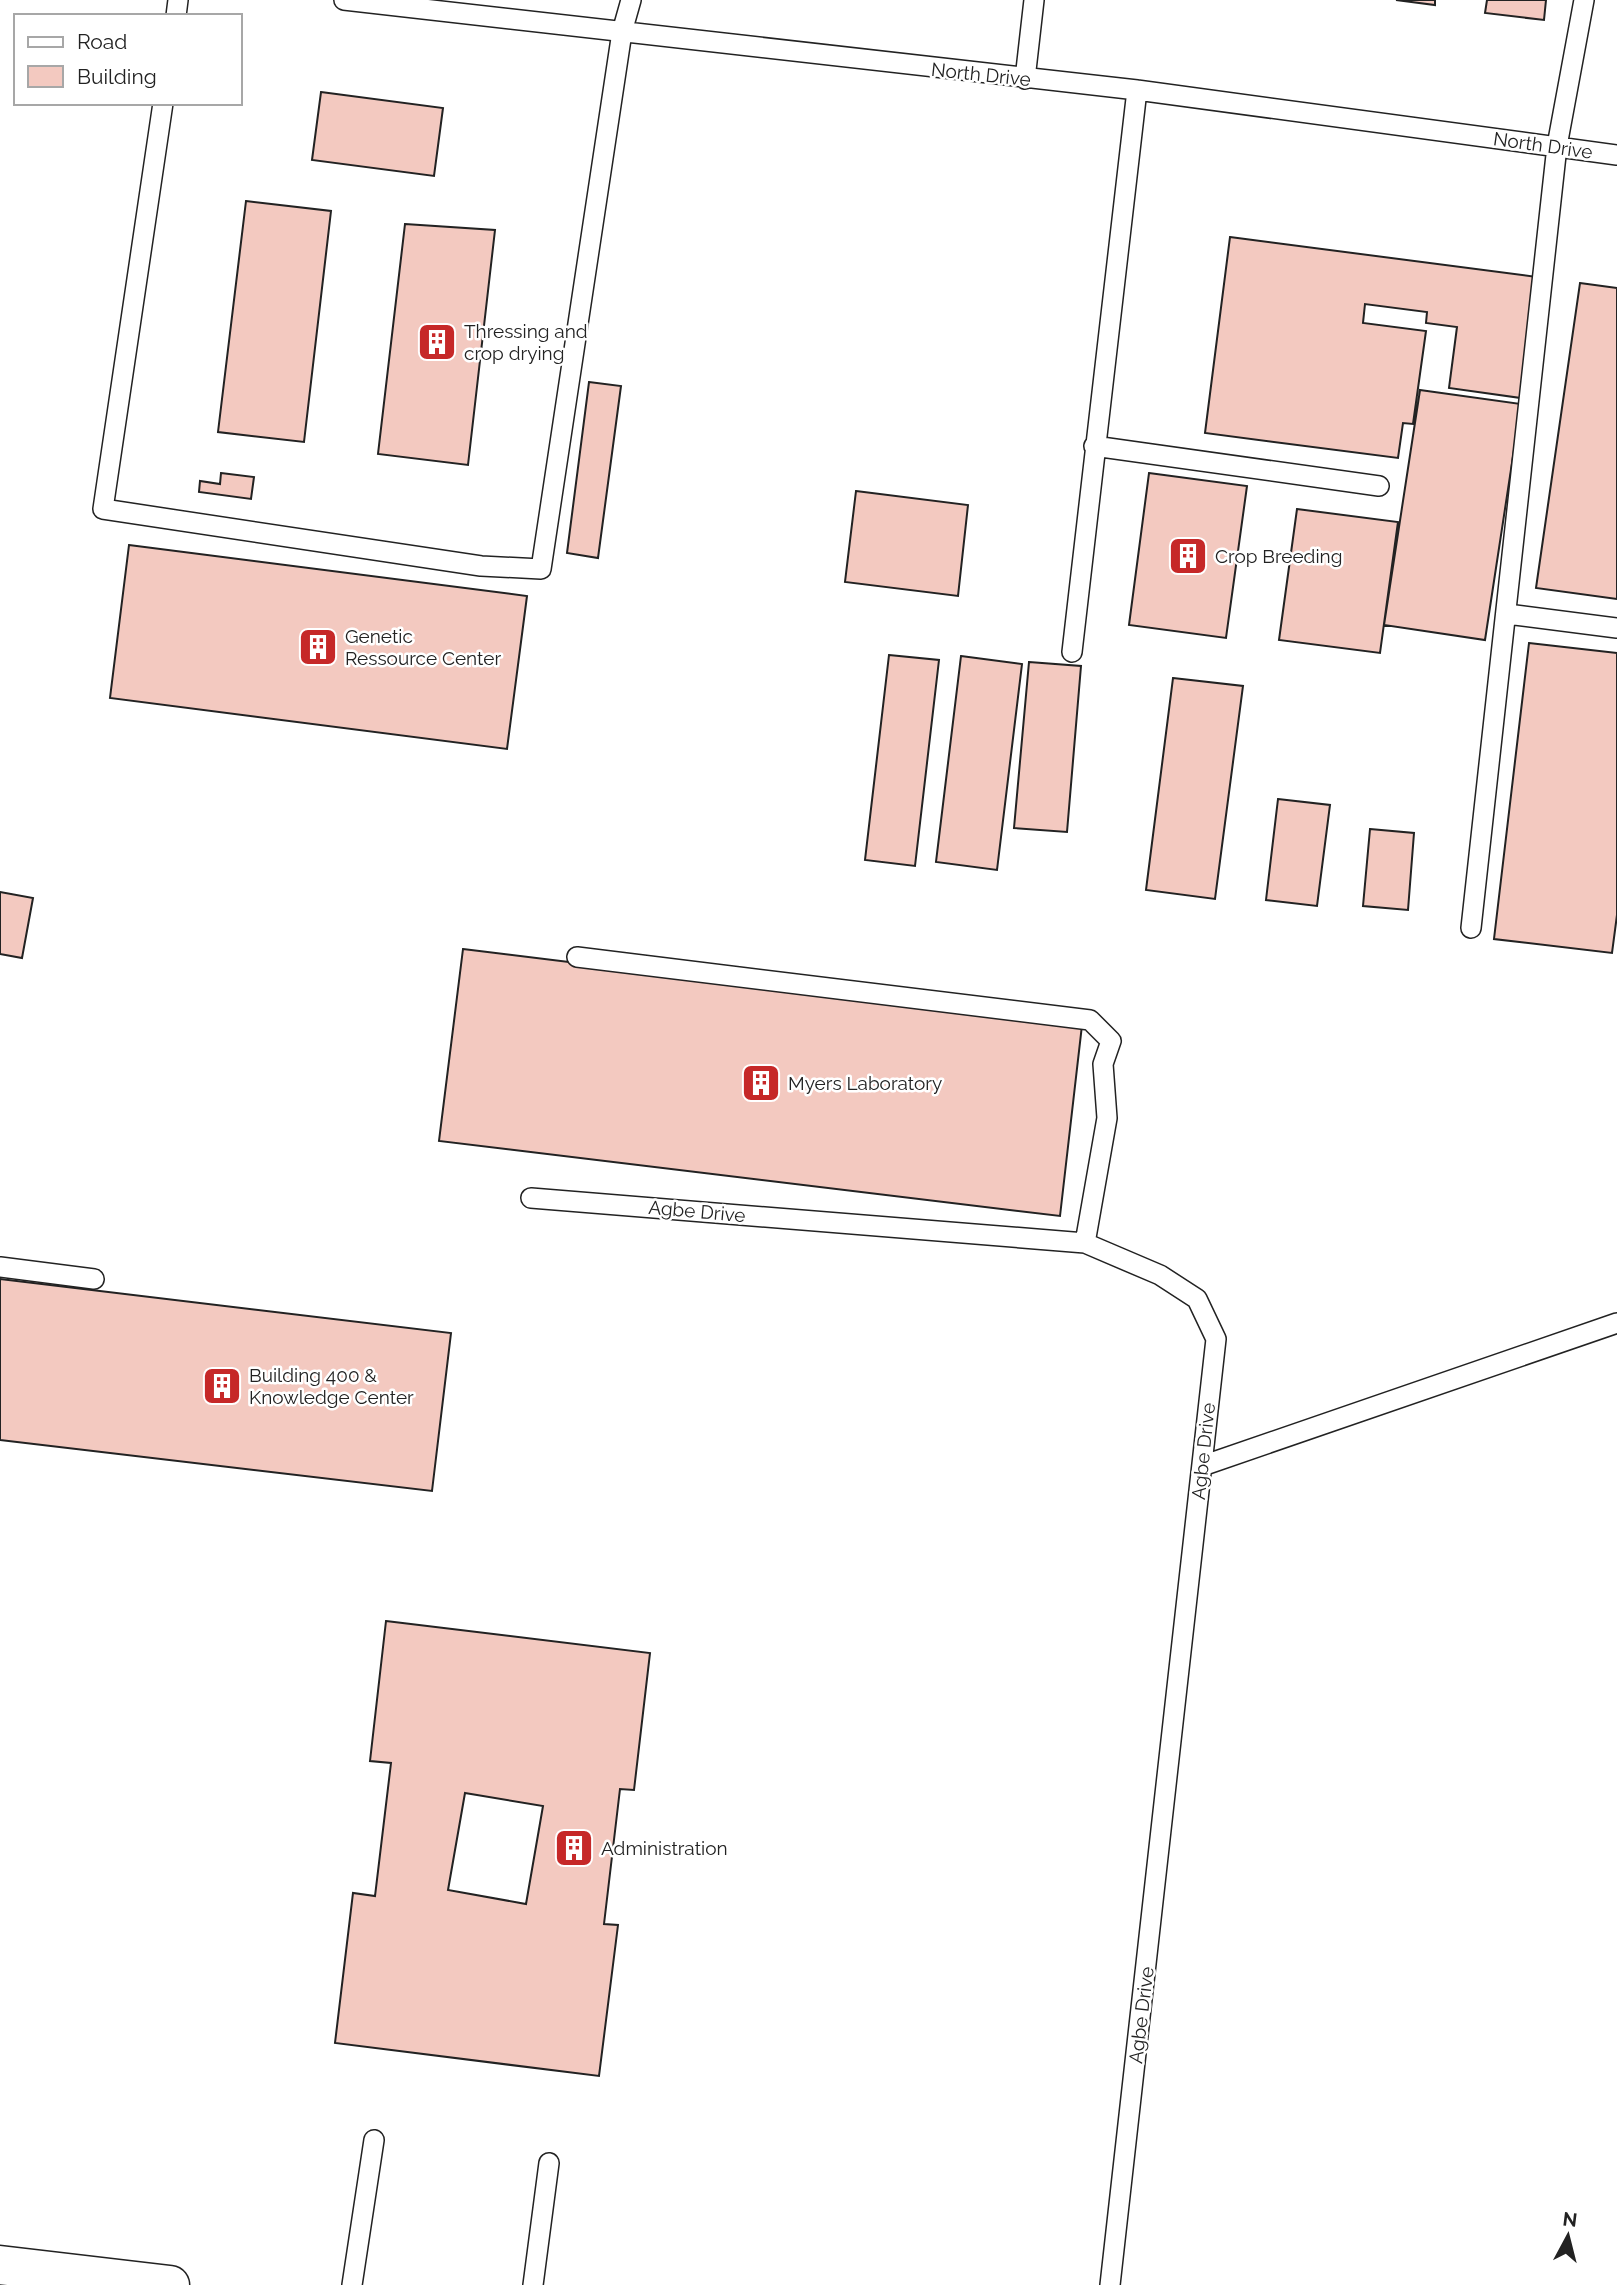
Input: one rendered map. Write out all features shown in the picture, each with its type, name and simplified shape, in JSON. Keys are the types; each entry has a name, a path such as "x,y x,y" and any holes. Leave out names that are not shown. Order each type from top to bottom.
{"street":[{"path":"0,2265 170,2285"}],"lane":[{"name":"North Drive","path":"344,0 1137,90 1617,155"},
{"path":"163,105 103,509 481,566 541,569 622,32 631,0"},
{"path":"1025,79 1034,0"},
{"path":"1471,928 1557,146 1584,0"},
{"path":"1072,652 1137,90"},
{"path":"1094,446 1379,486"},
{"path":"1507,614 1617,628"},
{"path":"577,957 1090,1020 1111,1041 1103,1064 1107,1118 1085,1243"},
{"name":"Agbe Drive","path":"531,1198 1085,1243 1160,1276 1197,1299 1216,1339 1110,2285"},
{"path":"0,1267 94,1279"},
{"path":"1202,1466 1617,1324"},
{"path":"352,2285 374,2140"},
{"path":"533,2285 549,2163"}],"building":[{"path":"1396,0 1435,0 1435,5"},
{"path":"1487,0 1546,0 1544,20 1485,13"},
{"path":"321,92 443,108 434,176 312,160"},
{"path":"246,201 331,211 304,442 218,432"},
{"name":"Thressing and crop drying","path":"405,224 495,230 468,465 378,454"},
{"path":"1230,237 1537,277 1521,398 1449,388 1457,327 1426,323 1427,312 1365,304 1363,323 1426,331 1413,424 1403,423 1398,458 1205,433"},
{"path":"1580,283 1617,288 1617,599 1536,588"},
{"path":"589,382 621,386 598,558 567,553"},
{"path":"1420,390 1521,404 1485,640 1384,625"},
{"path":"221,473 254,477 251,499 199,492 200,481 220,484"},
{"name":"Crop Breeding","path":"1149,473 1247,486 1226,638 1129,625"},
{"path":"856,491 968,505 958,596 845,582"},
{"path":"1297,509 1398,522 1380,653 1279,640"},
{"name":"Genetic Ressource Center","path":"129,545 527,596 507,749 110,698"},
{"path":"1529,643 1617,653 1617,915 1612,953 1494,939"},
{"path":"889,655 939,660 915,866 865,860"},
{"path":"961,656 1022,664 997,870 936,862"},
{"path":"1029,662 1081,666 1067,832 1014,828"},
{"path":"1173,678 1243,686 1215,899 1146,890"},
{"path":"1278,799 1330,805 1317,906 1266,900"},
{"path":"1370,829 1414,833 1408,910 1363,906"},
{"path":"0,892 33,898 22,958 0,954"},
{"name":"Myers Laboratory","path":"463,949 1082,1025 1060,1216 439,1141"},
{"name":"Building 400 & Knowledge Center","path":"0,1279 451,1333 432,1491 0,1440"},
{"name":"Administration","path":"386,1621 650,1653 634,1790 620,1789 604,1924 618,1925 599,2076 335,2043 353,1893 375,1896 391,1763 370,1761","holes":["465,1793 543,1806 526,1904 448,1890"]}],"place":[{"name":"Thressing and crop drying","path":"437,342"},
{"name":"Crop Breeding","path":"1188,556"},
{"name":"Genetic Ressource Center","path":"318,647"},
{"name":"Myers Laboratory","path":"761,1083"},
{"name":"Building 400 & Knowledge Center","path":"222,1386"},
{"name":"Administration","path":"574,1848"}]}
